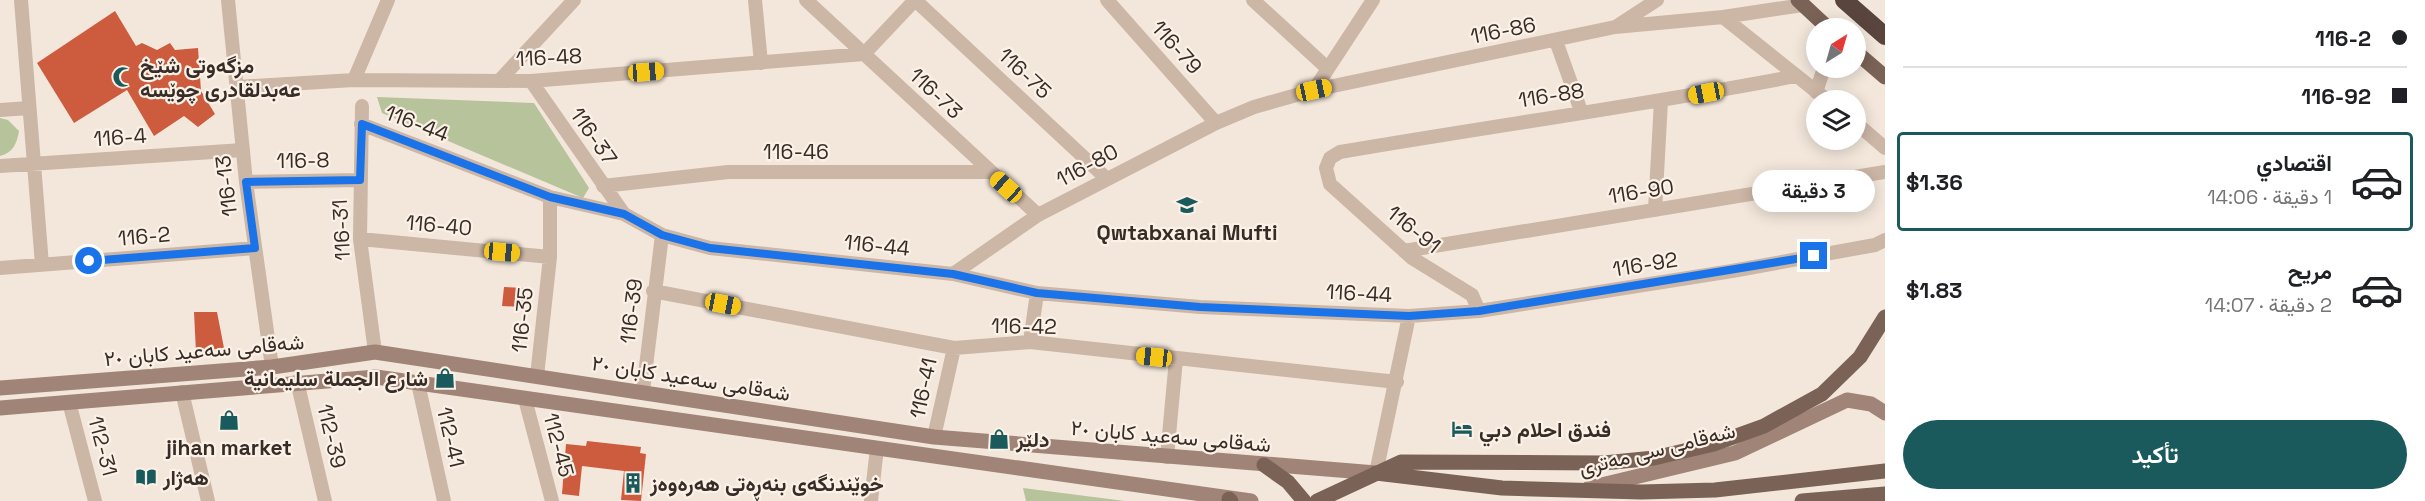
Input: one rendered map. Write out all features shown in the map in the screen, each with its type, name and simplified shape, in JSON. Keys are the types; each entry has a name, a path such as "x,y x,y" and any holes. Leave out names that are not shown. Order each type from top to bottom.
{"highway":[{"path":"1844,0 1885,36"}],"main road":[{"path":"1801,3 1817,18"},
{"path":"1866,61 1885,77"},
{"path":"1317,501 1376,473 1409,461 1622,462 1654,458 1714,444 1786,416 1822,394 1860,357 1885,318"},
{"name":"شەقامی سەعید کابان ٢٠","path":"0,388 272,367 375,352 934,437 1376,473"},
{"name":"شەقامی سەعید کابان ٢٠","path":"0,408 376,376 816,441 1230,500 1251,501"},
{"name":"شەقامی سی مەتری","path":"1570,492 1735,453 1847,400 1863,402 1885,413"},
{"path":"816,441 820,419"},
{"path":"1264,465 1288,482 1304,501"},
{"path":"1376,473 1502,488 1570,492 1715,490 1885,471"},
{"path":"1802,501 1885,495"}],"street":[{"path":"21,0 42,265"},
{"name":"116-13","path":"228,0 246,182 272,367"},
{"path":"354,80 388,0"},
{"path":"499,81 574,0"},
{"path":"755,0 761,63"},
{"name":"116-73","path":"806,0 1038,215"},
{"path":"864,54 915,0"},
{"name":"116-75","path":"915,0 1107,178"},
{"name":"116-79","path":"1107,0 1216,123"},
{"path":"1253,0 1326,67"},
{"path":"1314,90 1326,67 1373,0"},
{"path":"1615,27 1657,0"},
{"name":"116-86","path":"1216,123 1254,107 1314,90 1615,27 1723,17 1801,3"},
{"path":"1723,17 1814,90"},
{"path":"1556,41 1581,111"},
{"name":"116-48","path":"236,87 354,80 531,81 864,54"},
{"name":"116-88","path":"1326,174 1330,158 1340,152 1581,111 1661,102 1796,76"},
{"name":"116-37","path":"531,81 624,214"},
{"path":"1655,210 1661,102"},
{"name":"116-31","path":"362,105 360,239 375,352"},
{"path":"0,110 29,108"},
{"name":"116-80","path":"953,274 1038,215 1216,123"},
{"name":"116-44","path":"362,124 550,197 624,214 662,235 710,248 953,274 1037,293 1200,307 1409,316"},
{"path":"1866,132 1885,148"},
{"name":"116-4","path":"0,166 243,150"},
{"name":"116-46","path":"603,186 728,172 990,172"},
{"name":"116-90","path":"1404,251 1885,172"},
{"name":"116-91","path":"1326,174 1330,184 1404,251 1472,295 1479,311"},
{"name":"116-8","path":"246,182 360,180"},
{"name":"116-35","path":"537,376 550,256 550,197"},
{"name":"116-39","path":"643,391 653,291 662,235"},
{"name":"116-40","path":"360,239 550,256"},
{"name":"116-92","path":"1409,316 1479,311 1743,269 1875,245 1885,240"},
{"name":"116-2","path":"0,268 255,248"},
{"name":"116-42","path":"653,291 954,348 1030,342 1397,382"},
{"path":"1030,342 1037,293"},
{"path":"1376,473 1397,382 1409,316"},
{"name":"116-41","path":"934,437 954,348"},
{"path":"1167,457 1176,359"},
{"name":"112-39","path":"297,381 325,501"},
{"name":"112-41","path":"418,383 444,501"},
{"path":"182,392 208,501"},
{"name":"112-45","path":"525,399 552,501"},
{"name":"112-31","path":"69,402 95,501"},
{"path":"869,501 877,448"}],"green space":[{"path":"377,97 534,103 589,188 583,198 382,113"},
{"path":"0,118 8,120 19,131 14,147 8,153 0,156"},
{"path":"1023,488 1125,501 1026,501"}],"building":[{"name":"مزگەوتی شێخ عەبدلقادری چوێسە","path":"115,11 136,46 142,43 157,50 170,43 175,50 198,48 201,91 215,114 198,127 184,116 154,136 127,90 74,123 37,63"},
{"path":"504,287 525,288 523,307 502,306"},
{"path":"194,312 217,312 224,348 196,352"},
{"name":"خوێندنگەی بنەڕەتی هەرەوەز","path":"587,441 641,447 640,453 646,454 641,501 621,500 624,471 582,466 579,496 562,494 566,444 586,446"}],"place":[{"name":"مزگەوتی شێخ عەبدلقادری چوێسە","path":"123,77"},
{"name":"Qwtabxanai Mufti","path":"1187,205"},
{"name":"شارع الجملة سليمانية","path":"445,378"},
{"name":"jihan market","path":"229,420"},
{"name":"فندق احلام دبي","path":"1462,429"},
{"name":"دلێر","path":"999,439"},
{"name":"هەژار","path":"146,477"},
{"name":"خوێندنگەی بنەڕەتی هەرەوەز","path":"633,483"}],"route":[{"path":"89,261 255,248 246,182 360,180 362,124 550,197 624,214 662,235 710,248 953,274 1037,293 1200,307 1409,316 1479,311 1814,256"}]}
